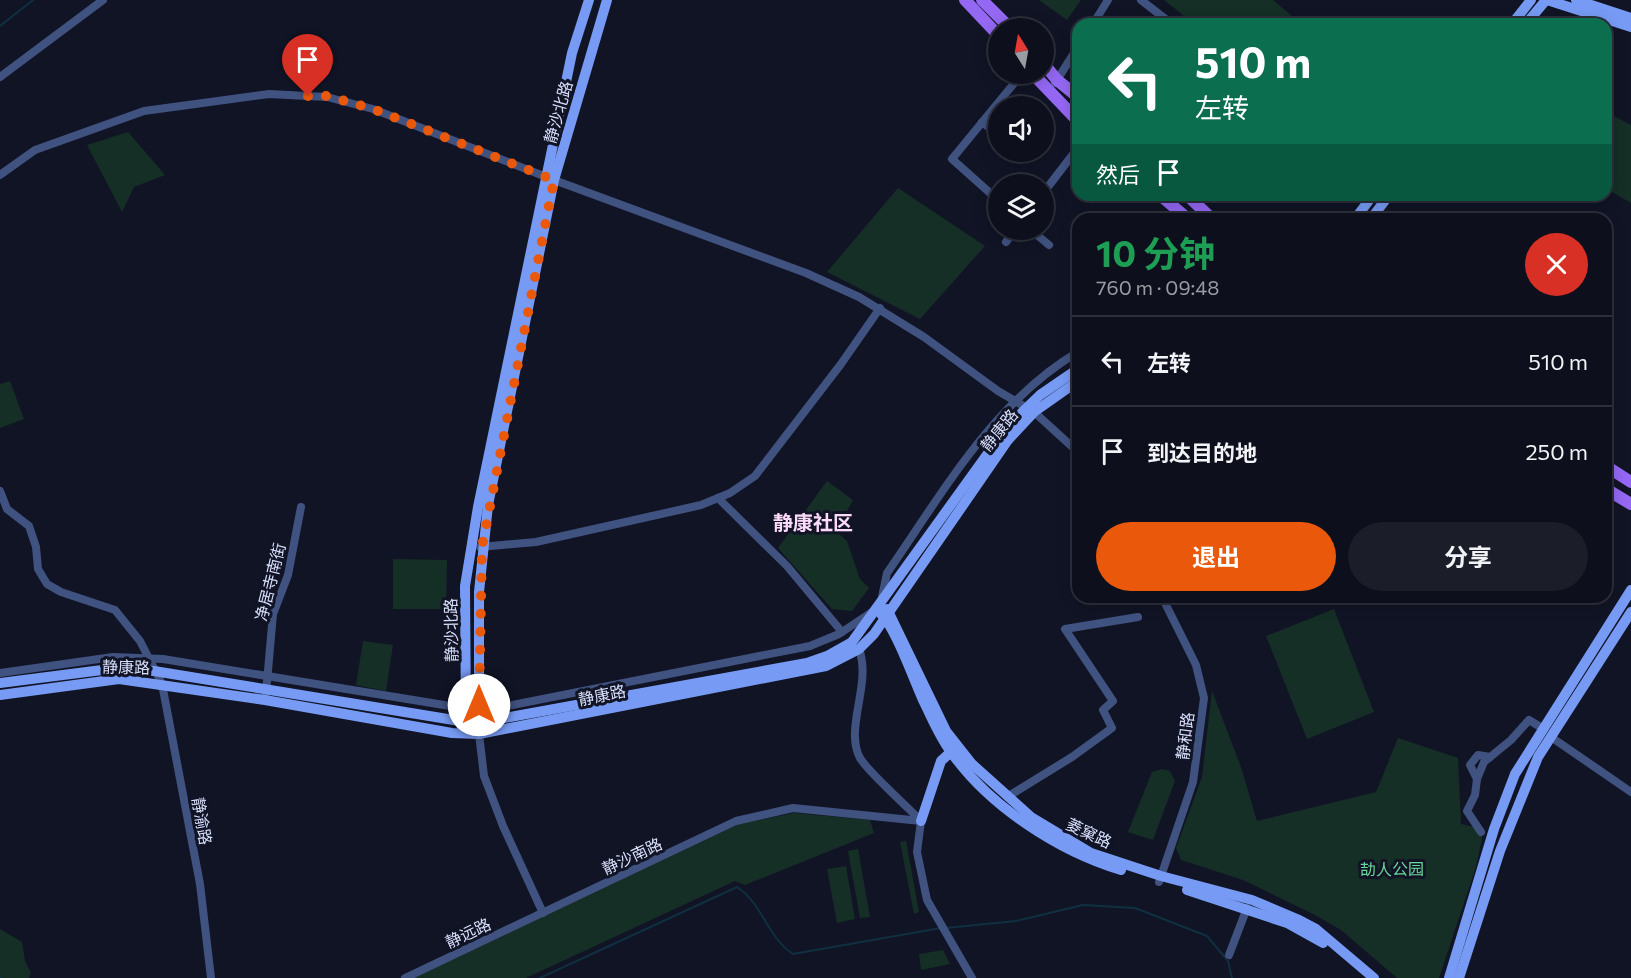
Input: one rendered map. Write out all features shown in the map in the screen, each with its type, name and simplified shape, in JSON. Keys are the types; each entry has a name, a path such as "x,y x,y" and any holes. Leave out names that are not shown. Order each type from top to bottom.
{"main road":[{"path":"965,0 988,24"},
{"path":"982,0 1000,18"},
{"path":"1054,75 1072,92"},
{"path":"1042,84 1072,114"},
{"path":"1167,201 1181,213"},
{"path":"1193,201 1206,213"},
{"path":"1612,470 1631,482"},
{"path":"1612,493 1631,504"}],"street":[{"path":"0,78 103,0"},
{"name":"静沙北路","path":"479,734 482,721 478,507 550,178 572,53 588,0"},
{"name":"静沙北路","path":"550,178 603,6 607,0"},
{"path":"1097,18 1108,0"},
{"path":"1141,0 1164,18"},
{"path":"1517,18 1531,0"},
{"path":"1532,18 1546,0 1603,18"},
{"path":"1576,0 1631,18"},
{"path":"1612,21 1631,27"},
{"path":"1048,91 1058,80 1072,57"},
{"path":"988,191 952,159 1014,84"},
{"path":"0,175 35,150 144,111 270,94 327,96 373,109 550,178 806,273 880,308 1025,407 1072,447"},
{"path":"982,122 988,127"},
{"path":"1054,179 1072,156"},
{"path":"1376,213 1385,201"},
{"path":"1043,240 1049,245"},
{"path":"477,547 536,542 701,505 718,498 755,476 841,364 880,308"},
{"path":"482,721 507,706 810,646 824,642 883,609 887,573 988,430 1025,407 1056,365 1072,356"},
{"name":"静康路","path":"0,695 119,679 266,695 466,722 807,663 827,656 852,642 883,609 1008,440 1025,407 1072,373"},
{"name":"静康路","path":"1025,407 1072,384"},
{"name":"静渝路","path":"0,491 8,509 29,526 36,547 38,569 46,584 61,592 115,610 140,641 162,684 200,884 211,978"},
{"path":"718,498 787,566 842,632"},
{"name":"净居寺南街","path":"266,695 273,614 288,576 301,507"},
{"name":"静沙北路","path":"466,722 465,586 477,547"},
{"path":"1449,978 1503,802 1515,774 1631,590"},
{"name":"静和路","path":"1160,879 1193,782 1204,698 1196,665 1165,603"},
{"name":"静康路","path":"0,683 102,670 154,671 452,734 479,734 811,669 838,661 859,649 874,634 883,609"},
{"name":"菱窠路","path":"883,609 954,749 994,797 1024,823 1060,846 1092,862 1252,900 1297,919 1316,928 1374,978"},
{"path":"1459,978 1500,851 1538,757 1631,612"},
{"path":"1007,797 1072,757 1113,728 1103,710 1113,701 1065,629 1137,617"},
{"path":"859,649 865,664 855,735 860,758 921,821"},
{"path":"0,673 113,657 148,658 450,706 479,734 484,776 503,826 543,913"},
{"path":"1481,832 1467,811 1475,795 1477,779 1484,762 1511,740 1529,720 1542,728"},
{"path":"1551,737 1631,792"},
{"path":"954,749 941,761 921,821 917,852 920,877 927,900 972,978"},
{"name":"菱窠路","path":"954,749 1007,797 1046,828 1091,853 1287,922 1316,938 1364,978"},
{"name":"静沙南路","path":"543,913 736,821 793,808 921,821"},
{"path":"1229,955 1247,908"},
{"name":"静远路","path":"405,978 543,913"}],"green space":[{"path":"1039,0 1081,0 1067,20"},
{"path":"1164,0 1273,0 1291,15 1290,18 1186,18"},
{"path":"1612,115 1631,125 1631,203 1612,192"},
{"path":"128,132 165,175 134,187 122,212 87,145"},
{"path":"898,188 985,246 920,319 827,272"},
{"path":"10,381 24,419 0,428 0,384"},
{"path":"827,481 853,500 836,531 847,541 860,579 869,588 852,611 832,609 778,548"},
{"path":"393,559 447,560 446,609 393,609"},
{"path":"1334,609 1374,712 1307,739 1266,636"},
{"path":"363,641 393,645 386,691 356,685"},
{"name":"劼人公园","path":"1212,691 1241,767 1257,821 1376,792 1398,738 1458,758 1461,824 1484,829 1476,867 1439,978 1397,978 1341,930 1315,915 1243,880 1181,860 1176,848 1202,777"},
{"path":"1162,769 1170,771 1175,781 1153,840 1128,832 1152,772"},
{"path":"794,813 870,820 874,833 745,885 735,881 526,978 413,978 739,824"},
{"path":"906,841 919,912 914,914 900,842"},
{"path":"858,849 870,917 860,918 848,851"},
{"path":"846,866 855,919 837,923 827,869"},
{"path":"0,929 22,942 25,961 31,973 29,978 0,978"},
{"path":"943,950 950,964 921,970 919,954"}],"waterway":[{"path":"0,26 33,0"},
{"path":"540,978 737,887 753,902 777,939 793,954 941,928"},
{"path":"946,928 1016,921 1083,905 1135,908 1207,936 1228,961 1232,978"}],"district":[{"name":"静康社区","path":"813,523"}],"route":[{"path":"308,96 327,96 373,109 554,180 488,505 482,547 479,592 479,705"}]}
